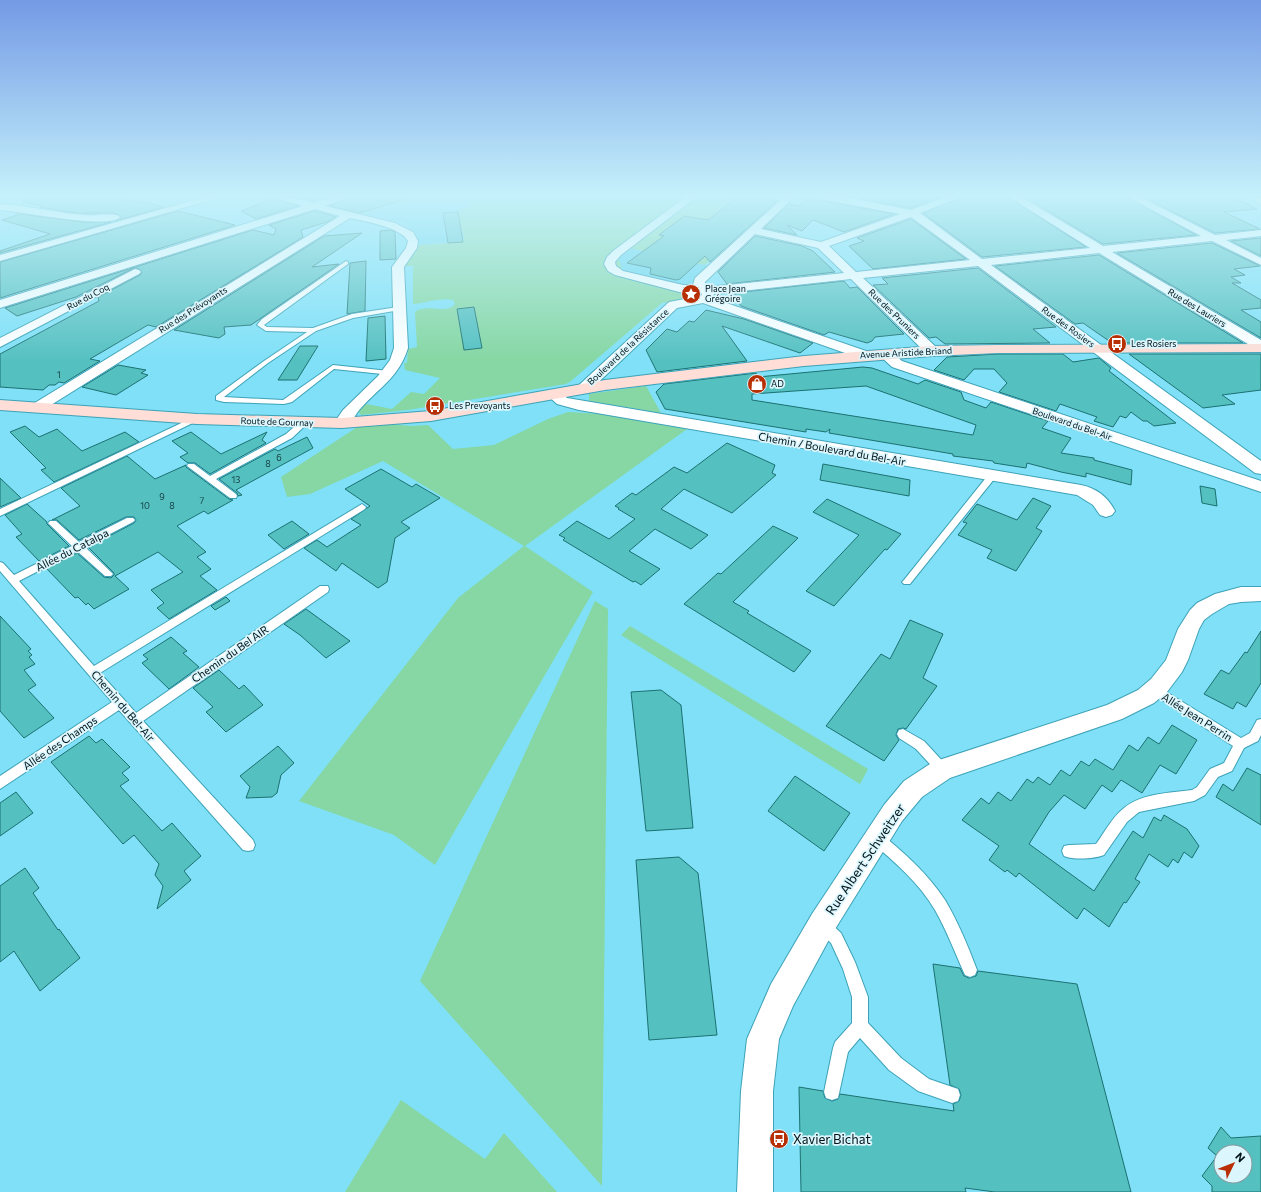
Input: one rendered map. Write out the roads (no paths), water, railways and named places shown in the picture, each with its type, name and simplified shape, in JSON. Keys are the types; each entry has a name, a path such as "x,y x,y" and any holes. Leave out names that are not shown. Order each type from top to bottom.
{"street":[{"path":"0,258 25,251"},
{"path":"0,304 173,251"},
{"name":"Rue du Coq","path":"0,343 174,251"},
{"name":"Rue des Prévoyants","path":"38,407 291,251"},
{"path":"342,423 349,412 389,373 397,360 401,348 398,308 398,267 399,263 409,251"},
{"path":"620,251 610,259 609,264 613,270 619,273 686,290 702,290 1094,251"},
{"path":"702,290 737,251"},
{"name":"Rue des Pruniers","path":"829,251 932,351"},
{"name":"Rue des Rosiers","path":"965,251 1261,469"},
{"name":"Rue des Lauriers","path":"1101,251 1261,347"},
{"path":"1239,251 1261,262"},
{"path":"702,290 867,356"},
{"name":"Boulevard de la Résistance","path":"583,388 673,305 702,290"},
{"name":"Avenue Aristide Briand","path":"553,394 583,388 773,363 885,354 932,351 1261,347"},
{"name":"Boulevard du Bel-Air","path":"885,354 897,364 1261,487"},
{"name":"Route de Gournay","path":"0,405 197,420 342,423 431,416 553,394"},
{"name":"Chemin / Boulevard du Bel-Air","path":"553,394 562,401 579,405 1081,490 1095,498 1104,506 1106,511"},
{"name":"Rue Albert Schweitzer","path":"755,1192 757,1091 763,1039 782,994 822,924 876,838 913,789 943,770 1114,712 1155,690 1172,670 1192,623 1204,608 1224,598 1261,594"}],"lane":[{"path":"314,330 266,329 260,325 264,320 346,263"},
{"path":"389,373 333,367 289,400 284,402 224,400 219,398 266,362 314,330 352,316 398,308"},
{"path":"0,513 197,420"},
{"path":"210,479 289,436 304,423"},
{"path":"191,466 233,496"},
{"path":"907,582 992,476"},
{"path":"93,672 362,507"},
{"name":"Allée du Catalpa","path":"13,580 130,520"},
{"path":"53,523 108,574"},
{"name":"Chemin du Bel-Air","path":"0,565 135,720 248,845"},
{"name":"Chemin du Bel AIR","path":"135,720 324,589"},
{"name":"Allée Jean Perrin","path":"1155,690 1240,744"},
{"name":"Allée des Champs","path":"0,784 120,703"},
{"name":"Allée Jean Perrin","path":"1069,851 1099,850 1134,806 1194,795 1201,791 1214,774 1228,767 1240,744 1254,737 1261,724"},
{"path":"903,734 920,745 943,770"},
{"path":"876,838 905,862 922,881 945,915 970,970"},
{"path":"822,924 836,938 850,967 860,997 860,1026 841,1048 832,1092"},
{"path":"860,1026 895,1064 924,1085 952,1095"}],"place":[{"name":"Place Jean Grégoire","path":"691,294"},
{"name":"Les Rosiers","path":"1117,344"},
{"name":"AD","path":"757,384"},
{"name":"Les Prevoyants","path":"435,406"},
{"name":"Xavier Bichat","path":"779,1139"}]}
